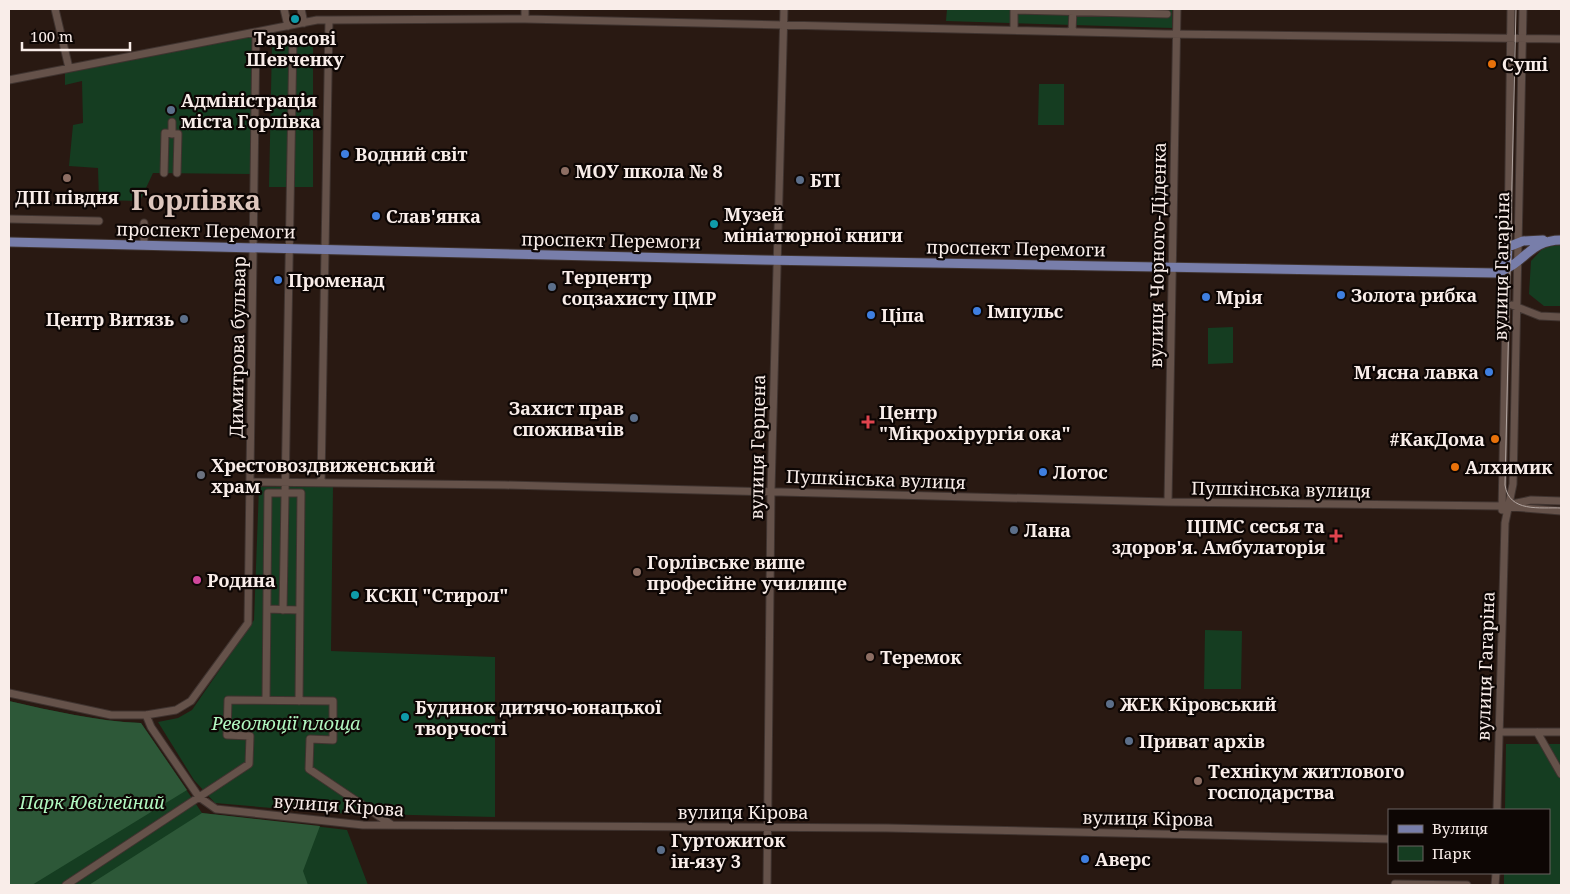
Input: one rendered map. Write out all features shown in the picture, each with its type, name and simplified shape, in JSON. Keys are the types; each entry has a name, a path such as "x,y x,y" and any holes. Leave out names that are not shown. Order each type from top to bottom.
{"main road":[{"path":"1507,266 1517,263 1534,246 1550,240"},
{"path":"1508,247 1517,243 1561,240"},
{"name":"проспект Перемоги","path":"9,242 778,260 1496,273 1507,266"},
{"name":"вулиця Гагаріна","path":"1507,266 1508,247"}],"street":[{"path":"55,9 69,68"},
{"path":"284,9 288,26"},
{"path":"302,9 304,23"},
{"path":"524,19 525,9"},
{"name":"вулиця Герцена","path":"767,885 771,491 784,9"},
{"path":"1014,30 1014,10 1073,10 1166,14 1161,9"},
{"name":"вулиця Чорного-Діденка","path":"1168,502 1177,9"},
{"name":"вулиця Гагаріна","path":"1508,247 1511,9"},
{"name":"вулиця Гагаріна","path":"1506,506 1512,484 1523,9"},
{"path":"1072,32 1073,10"},
{"path":"9,80 256,32 329,20 524,19 1072,32 1561,39"},
{"path":"321,482 329,20"},
{"name":"Димитрова бульвар","path":"9,693 111,715 146,715 176,710 191,701 248,623 256,32"},
{"path":"283,610 293,38"},
{"path":"172,122 172,134"},
{"path":"164,173 165,133 178,134 177,173"},
{"path":"9,219 99,222"},
{"path":"144,223 144,245"},
{"name":"вулиця Гагаріна","path":"1497,809 1506,506 1507,266"},
{"path":"1507,303 1540,316 1561,317"},
{"name":"Пушкінська вулиця","path":"250,482 286,481 771,491 1168,502 1506,506 1561,510"},
{"path":"1512,484 1516,492 1531,500"},
{"path":"266,700 268,493 301,493 298,610 299,701"},
{"name":"Пушкінська вулиця","path":"1506,506 1531,500 1561,501"},
{"path":"267,609 298,610"},
{"path":"66,885 249,764 250,736 227,735 228,700 333,701 333,740 310,739 309,769 392,825"},
{"name":"вулиця Кірова","path":"146,715 150,727 199,797 216,809 363,825 767,826 1388,839"},
{"path":"1498,732 1561,732"},
{"path":"1537,732 1561,774"},
{"path":"1396,884 1467,885"}],"green space":[{"path":"947,9 1172,9 1172,28 946,21"},
{"path":"254,31 251,174 153,173 140,201 99,200 98,168 69,166 73,125 83,123 82,81 65,85 65,67"},
{"path":"313,42 313,187 269,187 272,44"},
{"path":"1039,84 1064,84 1064,125 1038,125"},
{"path":"1547,244 1561,244 1561,306 1544,306 1529,294 1531,261"},
{"path":"1233,327 1233,363 1208,364 1208,328"},
{"name":"Революції площа","path":"333,486 331,651 495,657 495,817 330,813 215,803 194,780 158,722 178,718 192,710 254,620 259,487"},
{"path":"1205,630 1242,631 1241,689 1204,689"},
{"name":"Парк Ювілейний","path":"9,701 91,718 141,723 202,813 347,830 368,885 9,885"},
{"path":"9,701 91,718 141,723 187,790 32,885 9,885"},
{"path":"1506,744 1561,744 1561,885 1504,885 1504,874 1550,874 1550,809 1505,809"},
{"path":"202,813 320,826 303,871 308,885 89,885"}],"tram line":[{"path":"1516,9 1505,485 1512,500 1519,504 1535,508 1561,508"}],"place":[{"name":"Тарасові Шевченку","path":"295,19"},
{"name":"Суші","path":"1492,64"},
{"name":"Адміністрація міста Горлівка","path":"171,110"},
{"name":"Водний світ","path":"345,154"},
{"name":"МОУ школа № 8","path":"565,171"},
{"name":"ДПІ півдня","path":"67,178"},
{"name":"БТІ","path":"800,180"},
{"name":"Слав'янка","path":"376,216"},
{"name":"Музей мініатюрної книги","path":"714,224"},
{"name":"Променад","path":"278,280"},
{"name":"Терцентр соцзахисту ЦМР","path":"552,287"},
{"name":"Золота рибка","path":"1341,295"},
{"name":"Мрія","path":"1206,297"},
{"name":"Імпульс","path":"977,311"},
{"name":"Ціпа","path":"871,315"},
{"name":"Центр Витязь","path":"184,319"},
{"name":"М'ясна лавка","path":"1489,372"},
{"name":"Захист прав споживачів","path":"634,418"},
{"name":"Центр \"Мікрохірургія ока\"","path":"868,422"},
{"name":"#КакДома","path":"1495,439"},
{"name":"Алхимик","path":"1455,467"},
{"name":"Лотос","path":"1043,472"},
{"name":"Хрестовоздвиженський храм","path":"201,475"},
{"name":"Лана","path":"1014,530"},
{"name":"ЦПМС сесья та здоров'я. Амбулаторія","path":"1336,536"},
{"name":"Горлівське вище професійне училище","path":"637,572"},
{"name":"Родина","path":"197,580"},
{"name":"КСКЦ \"Стирол\"","path":"355,595"},
{"name":"Теремок","path":"870,657"},
{"name":"ЖЕК Кіровський","path":"1110,704"},
{"name":"Будинок дитячо-юнацької творчості","path":"405,717"},
{"name":"Приват архів","path":"1129,741"},
{"name":"Технікум житлового господарства","path":"1198,781"},
{"name":"Гуртожиток ін-язу 3","path":"661,850"},
{"name":"Аверс","path":"1085,859"}],"district":[{"name":"Горлівка","path":"196,199"}]}
